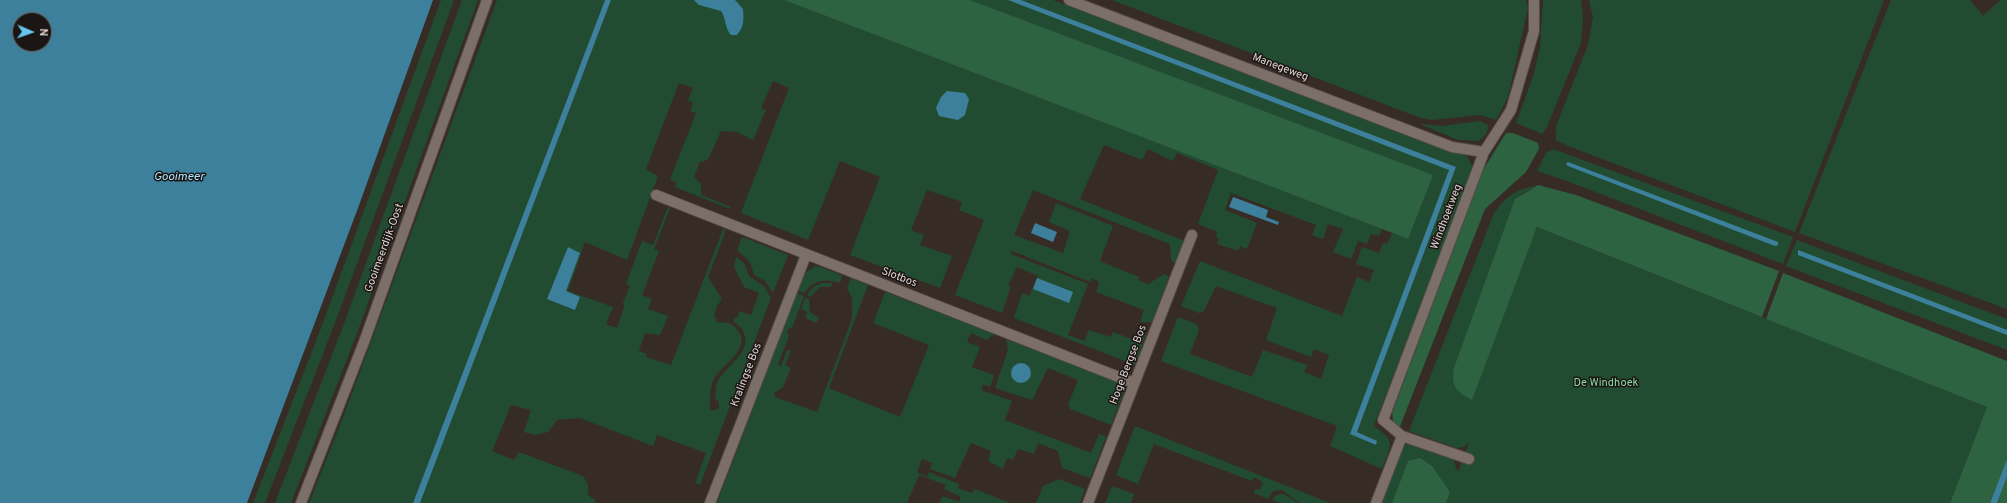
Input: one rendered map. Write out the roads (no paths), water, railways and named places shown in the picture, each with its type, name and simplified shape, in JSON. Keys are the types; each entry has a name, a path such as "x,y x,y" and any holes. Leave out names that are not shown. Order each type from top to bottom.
{"street":[{"name":"Gooimeerdijk-Oost","path":"301,503 364,342 487,0"},
{"name":"Manegeweg","path":"1069,0 1452,147 1484,152"},
{"name":"Windhoekweg","path":"1469,459 1402,436 1383,420 1484,152 1511,110 1534,31 1534,0"},
{"name":"Slotbos","path":"656,195 1134,383"},
{"name":"Hoge Bergse Bos","path":"1088,503 1192,235"},
{"name":"Kralingse Bos","path":"710,503 806,255"},
{"path":"1376,503 1402,436"}],"water":[{"name":"Gooimeer","path":"0,0 433,0 358,208 247,503 0,503"},
{"path":"605,0 611,0 420,503 413,503"},
{"path":"694,0 735,0 743,9 743,23 737,35 731,35 729,33 721,11 699,5"},
{"path":"1008,0 1021,0 1456,167 1357,432 1377,441 1376,445 1350,434 1449,170"},
{"path":"947,91 965,93 969,99 965,115 958,120 939,116 936,108 941,97"},
{"path":"1568,162 1778,242 1778,245 1775,246 1568,166 1566,164"},
{"path":"1233,197 1268,210 1266,217 1279,222 1278,225 1229,207"},
{"path":"1035,223 1057,232 1053,242 1031,233"},
{"path":"568,247 580,253 566,291 580,297 575,310 547,299"},
{"path":"1798,250 2007,330 2007,335 1798,255"},
{"path":"1037,278 1073,292 1069,303 1033,289"},
{"path":"1021,363 1028,366 1031,373 1028,380 1021,383 1014,380 1011,373 1014,366"},
{"path":"2007,459 2007,477 1997,503 1990,503"}],"park label":[{"name":"De Windhoek","path":"1606,384"}]}
